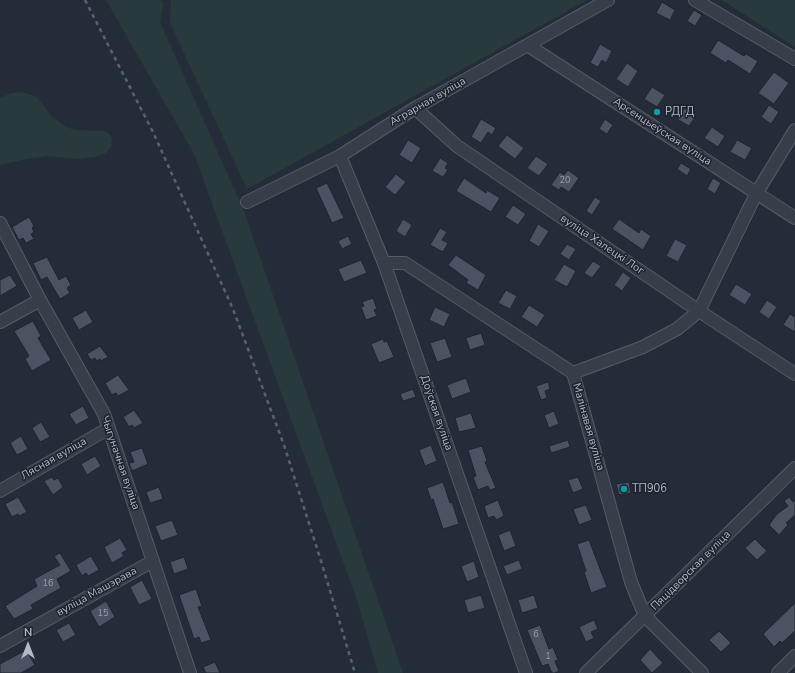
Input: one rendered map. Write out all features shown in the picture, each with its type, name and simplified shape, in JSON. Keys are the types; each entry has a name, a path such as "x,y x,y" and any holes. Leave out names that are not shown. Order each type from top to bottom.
{"street":[{"name":"Аграрная вуліца","path":"247,202 340,156 416,108 529,46 608,0"},
{"path":"695,0 795,59"},
{"name":"Арсенцьеўская вуліца","path":"529,46 795,218"},
{"name":"вуліца Халецкі Лог","path":"416,108 457,146 699,311 795,374"},
{"path":"573,373 643,348 677,329 699,311 756,194 795,130"},
{"name":"Доўская вуліца","path":"340,156 384,263 526,673"},
{"name":"Чыгуначная вуліца","path":"0,223 40,300 104,414 190,673"},
{"name":"Малінавая вуліца","path":"384,263 405,264 573,373 631,582 645,616 702,673"},
{"path":"0,322 40,300"},
{"name":"Лясная вуліца","path":"0,490 109,428"},
{"name":"Пяцідворская вуліца","path":"586,673 795,468"},
{"name":"вуліца Машэрава","path":"0,646 153,561"},
{"path":"778,673 795,656"}],"shaded area":[{"path":"106,0 161,0 164,3 160,22 244,211 403,673 378,673 357,600 194,154"},
{"path":"171,0 587,0 247,189 170,23"},
{"path":"722,0 795,0 795,47"},
{"path":"22,92 37,97 52,117 66,127 75,130 104,131 110,134 112,140 111,147 106,153 94,157 80,159 47,156 0,165 0,98 11,93"}],"building":[{"path":"662,2 675,10 670,20 656,13"},
{"path":"694,10 702,15 695,26 687,21"},
{"path":"718,40 744,56 746,54 758,61 750,74 728,60 726,63 710,53"},
{"path":"600,44 612,51 606,63 602,60 598,67 590,63"},
{"path":"627,63 638,71 628,87 616,79"},
{"path":"774,72 789,83 774,104 758,93"},
{"path":"652,87 665,95 657,107 644,99"},
{"path":"769,105 779,112 771,124 761,117"},
{"path":"684,108 696,116 689,126 677,119"},
{"path":"481,119 496,128 492,135 488,132 481,143 471,137"},
{"path":"605,119 613,125 607,134 599,129"},
{"path":"712,127 725,136 718,147 704,138"},
{"path":"507,135 524,148 515,159 498,146"},
{"path":"408,140 421,148 412,163 399,155"},
{"path":"737,140 752,148 745,160 730,152"},
{"path":"536,156 548,164 539,176 527,168"},
{"path":"440,158 448,163 445,168 448,170 443,177 432,171"},
{"path":"681,163 691,169 687,176 677,169"},
{"path":"568,170 579,178 569,192 561,187 559,190 551,185 560,172 564,175"},
{"path":"396,174 406,182 395,195 385,187"},
{"path":"464,178 486,193 487,190 500,198 491,212 456,191"},
{"path":"713,178 721,183 715,194 707,189"},
{"path":"327,183 344,218 332,223 316,188"},
{"path":"595,197 601,201 592,215 586,211"},
{"path":"513,205 526,214 518,225 505,217"},
{"path":"29,217 34,226 32,228 34,232 31,234 34,239 26,243 23,238 19,240 12,227"},
{"path":"403,219 412,225 405,237 396,231"},
{"path":"619,219 639,233 641,229 651,236 643,250 612,229"},
{"path":"538,224 549,231 539,247 529,241"},
{"path":"440,228 447,232 442,240 448,243 443,252 430,245"},
{"path":"348,236 352,244 342,249 338,241"},
{"path":"675,239 687,245 678,262 666,256"},
{"path":"567,244 576,249 569,260 560,254"},
{"path":"456,255 486,275 478,290 466,283 468,280 448,265"},
{"path":"47,257 59,280 66,276 71,285 67,288 70,293 60,299 47,277 41,280 33,263"},
{"path":"361,260 367,273 344,282 338,269"},
{"path":"593,261 601,266 592,278 584,273"},
{"path":"564,264 576,271 567,287 554,280"},
{"path":"623,272 631,278 622,291 614,285"},
{"path":"10,275 17,286 0,296 0,280"},
{"path":"736,284 752,294 745,305 729,295"},
{"path":"506,290 517,296 510,309 498,303"},
{"path":"373,298 377,309 374,310 377,316 366,320 361,307 364,306 362,302"},
{"path":"767,300 777,307 769,319 759,312"},
{"path":"529,305 545,315 537,327 521,317"},
{"path":"435,307 450,314 444,327 429,320"},
{"path":"86,310 93,322 79,330 72,318"},
{"path":"790,314 795,317 795,332 783,325"},
{"path":"33,321 41,336 38,338 51,360 32,371 25,359 29,356 14,331"},
{"path":"481,333 485,345 470,350 466,338"},
{"path":"445,338 452,357 437,362 430,343"},
{"path":"383,339 384,342 387,341 394,357 379,363 371,344"},
{"path":"100,346 108,357 101,361 100,359 97,361 95,358 91,360 87,354"},
{"path":"118,375 129,390 118,396 116,393 112,395 105,383"},
{"path":"466,378 471,392 452,399 447,385"},
{"path":"548,382 550,389 545,391 547,398 541,400 536,386"},
{"path":"413,389 416,397 403,401 400,394"},
{"path":"83,406 89,418 76,425 69,414"},
{"path":"134,410 143,423 134,428 132,425 129,427 123,417"},
{"path":"554,411 559,424 549,428 544,415"},
{"path":"471,413 476,428 459,432 455,418"},
{"path":"41,422 50,437 40,442 32,428"},
{"path":"21,436 28,449 17,455 10,443"},
{"path":"568,440 570,447 551,453 549,446"},
{"path":"431,445 437,461 425,466 419,450"},
{"path":"482,446 487,461 485,462 496,488 490,490 488,486 478,490 473,477 476,476 468,450"},
{"path":"142,448 148,464 132,471 129,463 134,462 130,452"},
{"path":"95,456 101,466 87,475 81,464"},
{"path":"52,477 54,480 58,478 63,487 53,495 44,481"},
{"path":"578,477 583,489 573,493 568,480"},
{"path":"443,482 450,503 452,502 459,524 443,529 433,499 431,500 427,488"},
{"name":"ТП906","path":"629,482 631,493 619,495 616,484"},
{"path":"159,487 163,499 150,503 146,492"},
{"path":"18,497 27,512 19,516 18,514 12,517 5,504"},
{"path":"789,497 793,502 795,500 795,515 786,523 788,525 779,535 769,525 777,514 788,506 784,501"},
{"path":"498,500 504,516 496,520 494,516 488,518 484,506"},
{"path":"586,505 592,520 579,525 573,509"},
{"path":"172,520 178,535 161,541 155,526"},
{"path":"510,530 516,546 504,551 498,535"},
{"path":"120,538 127,550 122,553 124,556 112,563 104,547"},
{"path":"755,539 767,551 757,560 745,548"},
{"path":"589,540 607,587 591,593 584,572 586,571 577,544"},
{"path":"60,553 71,571 57,579 61,588 31,605 33,609 14,619 5,606 37,586 34,579 60,565 54,556"},
{"path":"91,556 99,570 88,576 86,573 82,576 76,565"},
{"path":"184,557 188,569 174,574 170,562"},
{"path":"519,560 522,569 507,575 503,566"},
{"path":"474,561 479,577 467,582 461,566"},
{"path":"142,580 152,599 139,605 130,587"},
{"path":"196,589 202,606 198,607 211,640 201,643 199,637 194,639 179,595"},
{"path":"481,595 485,608 468,613 464,600"},
{"path":"534,595 538,608 522,613 518,600"},
{"path":"106,601 115,617 99,627 90,611"},
{"path":"795,603 795,631 782,643 780,641 774,647 763,634"},
{"path":"594,620 598,629 591,632 594,638 586,642 579,627"},
{"path":"69,623 76,635 63,642 56,630"},
{"path":"540,625 549,649 553,647 558,660 555,661 559,671 555,673 552,673 548,664 542,666 527,630"},
{"path":"719,631 731,643 721,652 709,640"},
{"path":"650,649 663,663 652,673 640,660"},
{"path":"26,650 35,665 21,673 0,673 0,664"},
{"path":"215,662 220,673 206,673 203,667"}],"railway":[{"path":"85,0 153,132 233,309 284,445 355,673"}],"place":[{"name":"РДГД","path":"657,112"},
{"name":"ТП906","path":"624,489"}]}
